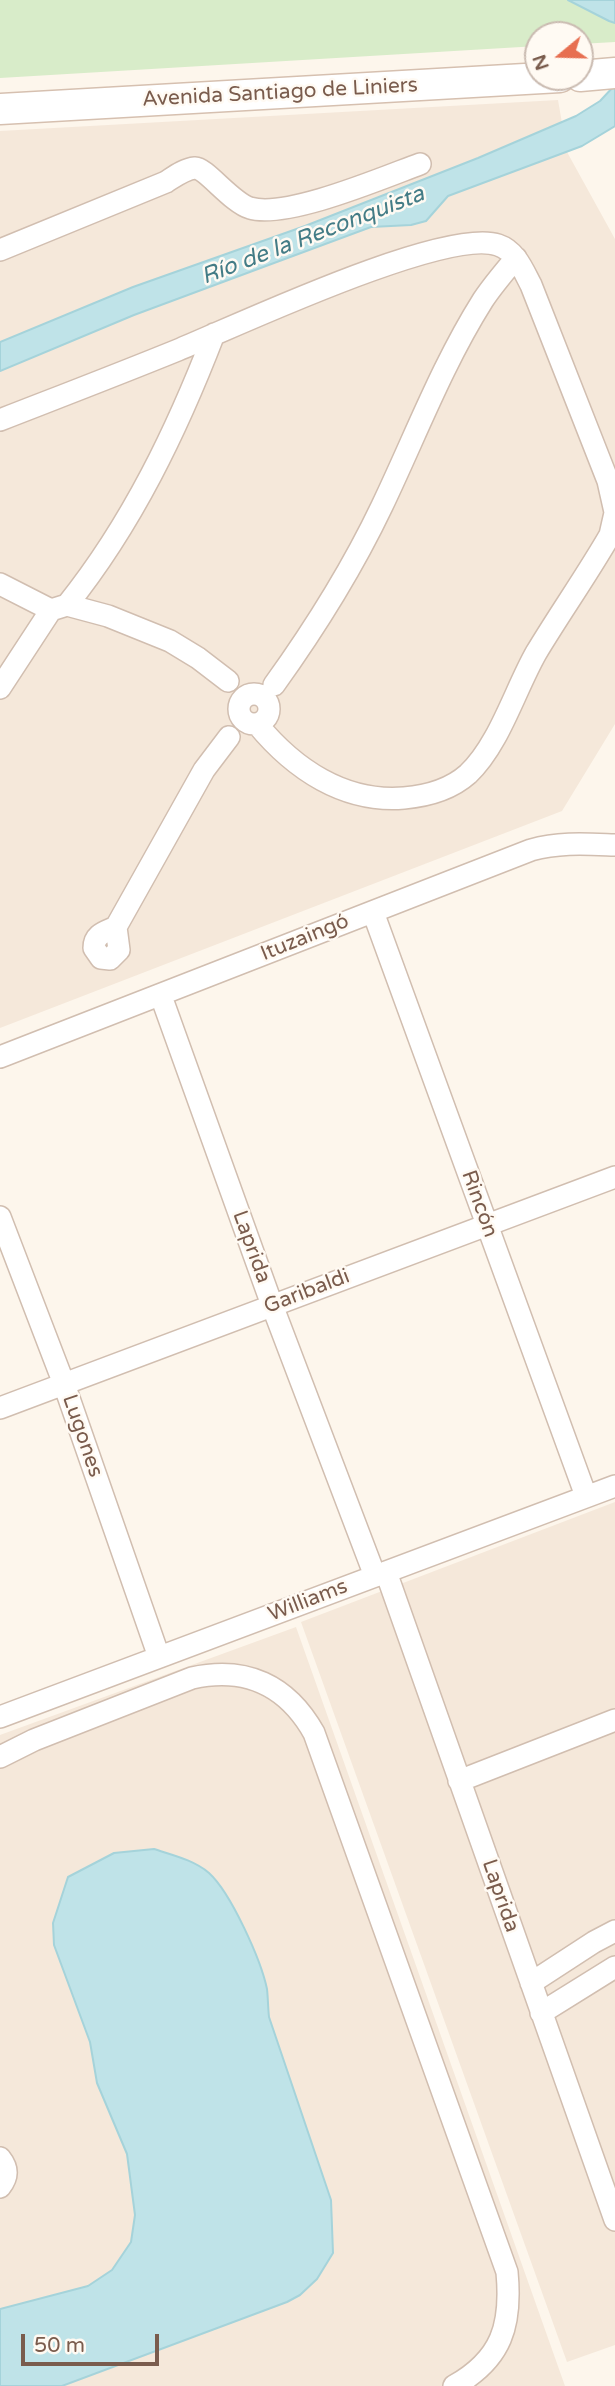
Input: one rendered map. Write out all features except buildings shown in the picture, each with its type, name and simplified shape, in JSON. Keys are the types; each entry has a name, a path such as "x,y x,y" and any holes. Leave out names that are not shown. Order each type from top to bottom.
{"main road":[{"path":"594,75 615,73"},
{"name":"Avenida Santiago de Liniers","path":"0,109 524,79"}],"street":[{"path":"0,250 195,168 203,170 235,201 251,208 288,209 420,164"},
{"path":"0,420 292,301 402,260 476,242 499,245 516,258 531,285 608,481 615,513 610,535 536,653 483,756 469,773 453,785 416,797 365,797 325,782 275,746 256,707 198,658 170,641 108,616 59,608 0,584"},
{"path":"116,927 204,770 256,707 316,624 356,558 423,412 461,339 484,298 516,258"},
{"path":"0,688 59,608 105,554 140,496 176,423 214,334"},
{"name":"Ituzaingó","path":"0,1057 551,844 615,845"},
{"name":"Rincón","path":"373,912 586,1496"},
{"name":"Laprida","path":"161,996 272,1305 380,1574 459,1781 541,2013 609,2182 615,2220"},
{"name":"Garibaldi","path":"0,1408 615,1177"},
{"name":"Lugones","path":"0,1217 64,1384 159,1657"},
{"name":"Williams","path":"0,1717 615,1486"},
{"path":"0,1757 34,1740 192,1678 216,1673 247,1677 272,1688 302,1712 314,1733 507,2272 510,2300 506,2324 499,2341 490,2358 472,2376 454,2386"},
{"path":"459,1781 615,1720"},
{"path":"531,1983 615,1931"},
{"path":"541,2013 615,1967"},
{"path":"0,2158 5,2164 6,2176 0,2187"}],"shaded area":[{"path":"558,100 567,152 615,239 615,724 562,811 0,1028 0,131"},
{"path":"615,1502 615,2345 567,2362 301,1622"},
{"path":"296,1627 565,2386 0,2386 0,1735"}],"green space":[{"path":"0,0 568,0 615,23 615,42 594,43 594,21 524,21 524,47 0,78"}],"water":[{"path":"568,0 615,0 615,23 609,21"},
{"name":"Río de la Reconquista","path":"615,85 615,126 582,146 448,196 426,221 411,225 371,227 134,315 0,371 0,342 133,287 305,226 478,158 576,116 600,101"},
{"path":"154,1849 190,1861 209,1873 227,1895 252,1945 267,1989 269,2017 331,2200 333,2253 317,2279 300,2295 287,2302 62,2386 0,2386 0,2309 88,2286 112,2270 131,2242 135,2215 127,2154 97,2083 90,2042 54,1945 53,1923 68,1877 114,1853"}]}
